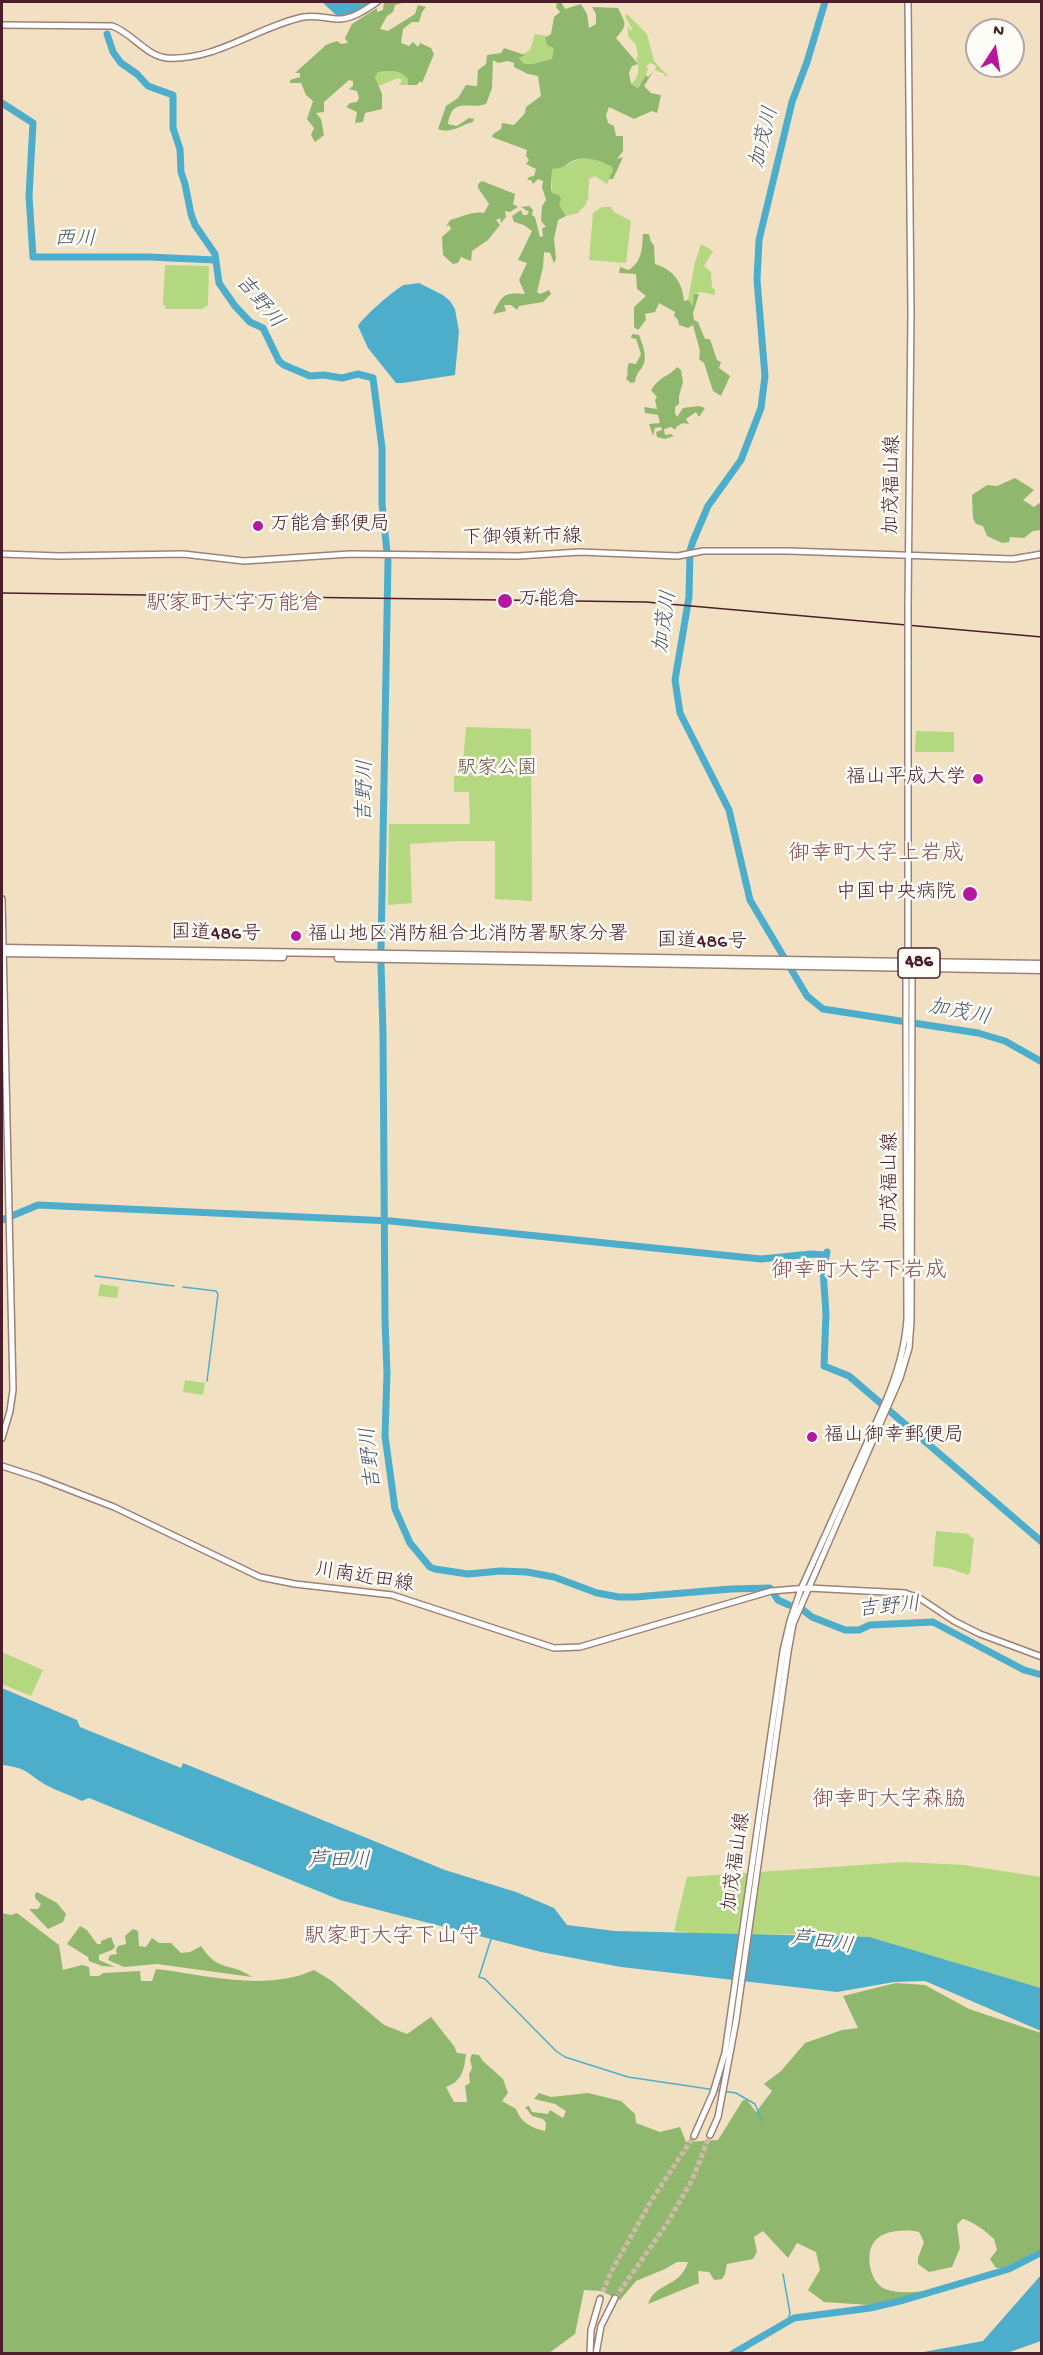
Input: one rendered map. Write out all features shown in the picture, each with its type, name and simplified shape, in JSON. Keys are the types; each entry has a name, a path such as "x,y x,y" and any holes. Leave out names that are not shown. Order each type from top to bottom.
{"highway":[{"name":"国道486号","path":"2,951 774,963 1041,970"},
{"name":"国道486号","path":"908,966 1041,964"}],"main road":[{"path":"2,25 112,26 121,29 133,40 163,57 188,57 216,50 304,17 346,18 358,14 377,2"},
{"name":"加茂福山線","path":"710,2135 718,2117 725,2086 783,1651 790,1621 905,1363 911,1322 908,1032 912,978 908,966 908,557 911,324 908,2"},
{"name":"下御領新市線","path":"2,554 59,556 183,554 244,561 351,554 518,556 580,552 682,555 701,552 789,551 1013,559 1041,554"},
{"path":"2,899 13,1390 2,1438"},
{"name":"川南近田線","path":"2,1466 114,1507 260,1577 295,1584 392,1595 554,1648 580,1647 773,1591 804,1589"},
{"path":"804,1589 905,1593 921,1599 954,1621 980,1634 1041,1657"},
{"name":"加茂福山線","path":"694,2136 716,2085 736,1997"},
{"path":"590,2354 591,2330 600,2298"},
{"path":"596,2354 602,2326 615,2298"}],"green space":[{"path":"384,2 406,2 395,5 393,12 387,16 380,29 388,31 415,14 418,5 426,7 419,22 412,22 403,29 401,43 409,46 413,42 418,47 420,43 431,48 434,54 422,83 420,81 417,85 408,85 408,79 402,74 394,71 378,72 375,77 382,94 382,109 365,113 363,122 355,123 357,112 346,107 350,103 357,102 359,98 357,91 349,89 353,86 353,81 349,80 324,102 324,112 316,113 321,119 324,135 315,142 311,135 314,128 307,119 313,101 306,95 301,83 290,83 290,80 300,77 300,73 295,73 326,45 337,41 341,44 348,43 345,38 352,24 377,8 377,12 383,10"},
{"path":"557,2 561,2 565,9 581,4 587,14 589,28 596,24 596,14 592,7 618,8 624,24 616,38 638,64 632,66 629,73 631,84 638,88 646,75 648,77 653,72 644,86 651,93 661,95 657,113 652,111 634,119 609,107 606,115 608,123 614,126 616,136 623,136 623,151 617,159 623,157 613,179 609,179 612,167 590,159 575,160 563,167 552,169 552,193 559,195 561,199 559,205 566,216 558,220 554,239 556,259 554,263 550,253 544,252 537,292 540,294 549,290 551,294 543,302 519,306 517,310 511,305 504,305 506,311 493,314 508,294 525,294 519,280 527,263 518,260 532,231 514,222 512,216 521,210 523,215 527,215 529,212 521,207 529,206 533,210 532,215 535,217 540,237 543,236 542,228 546,227 541,221 542,206 546,200 542,187 543,181 538,179 533,184 531,180 527,180 534,176 536,169 526,164 529,160 526,156 527,150 492,137 501,129 502,123 514,125 525,113 526,107 541,96 538,76 514,67 514,63 508,61 498,63 493,60 492,88 486,104 457,107 450,115 448,124 457,126 469,118 474,119 473,122 452,130 438,129 446,106 458,98 466,85 477,86 478,70 486,64 487,55 501,53 504,48 525,55 519,58 524,64 552,59 554,48 547,45 545,38 551,34 554,17 560,12 556,7"},
{"path":"627,14 647,34 654,61 668,76 655,70 656,66 651,63 646,66 648,69 644,80 638,86 639,89 631,84 638,72 636,59 638,56 636,45 628,36 628,26 631,31 632,29 625,16"},
{"path":"535,34 548,36 545,38 555,47 552,59 533,65 524,64 518,57 530,50"},
{"path":"392,71 405,74 408,85 399,85 402,80 398,78 379,86 375,77 378,72"},
{"path":"580,159 597,159 613,166 613,171 607,184 595,176 589,179 587,203 578,213 566,216 558,205 559,199 552,193 552,169"},
{"path":"482,181 515,194 513,204 518,207 510,212 505,211 506,217 501,223 500,218 496,220 500,225 488,240 472,251 471,261 461,257 458,263 453,264 443,255 442,237 451,229 449,225 446,227 450,220 484,213 489,204 478,188 478,184"},
{"path":"602,207 611,207 614,212 631,221 626,263 589,260 593,213"},
{"path":"643,234 649,234 654,245 655,264 672,273 676,278 684,301 688,300 693,306 694,294 699,294 693,313 694,320 698,322 705,339 710,339 717,360 721,362 719,368 730,376 721,396 713,391 704,363 699,359 700,351 693,325 688,328 679,325 674,316 675,312 659,303 655,312 645,314 646,320 638,330 634,327 634,307 646,296 637,289 636,274 619,273 620,267 629,270 637,263 642,250"},
{"path":"701,244 713,251 704,266 711,272 715,295 701,292 694,294 694,308 688,300"},
{"path":"165,265 209,266 208,305 202,309 165,309 166,306 163,305"},
{"path":"632,334 639,335 644,348 645,361 635,382 631,383 626,379 628,365 629,363 636,364 641,354 636,339 631,338"},
{"path":"677,367 681,370 683,382 679,404 675,407 677,417 683,408 699,406 705,408 699,417 696,412 686,419 689,424 683,423 676,427 676,430 671,427 664,429 665,435 674,436 665,439 657,437 656,432 662,430 661,427 655,428 653,436 649,424 660,423 658,415 645,413 644,407 657,409 655,400 657,397 651,390"},
{"path":"1015,478 1034,490 1023,500 1034,507 1041,502 1041,530 1033,531 1024,538 1010,537 1009,542 1002,543 987,536 983,526 976,524 973,518 972,495 987,485 997,486"},
{"name":"駅家公園","path":"466,727 531,729 532,901 495,899 495,841 457,841 410,844 412,903 388,905 389,824 470,824 469,792 454,792 454,776 462,776"},
{"path":"916,731 954,732 954,752 915,752"},
{"path":"100,1284 119,1287 117,1298 98,1296"},
{"path":"185,1380 205,1383 203,1395 183,1392"},
{"path":"936,1531 969,1534 974,1538 968,1575 933,1566"},
{"path":"2,1652 43,1670 31,1696 2,1684"},
{"path":"904,1862 964,1865 1041,1877 1041,1988 929,1955 829,1934 713,1935 674,1931 687,1877"},
{"path":"37,1892 57,1903 66,1914 63,1922 48,1929 29,1909 38,1909 41,1904 35,1898"},
{"path":"2,1913 11,1915 17,1913 59,1945 63,1970 82,1965 89,1967 90,1976 140,1971 141,1981 152,1981 156,1969 256,1981 295,1977 314,1970 332,1981 384,2025 407,2034 431,2017 457,2053 466,2054 461,2075 456,2082 446,2087 454,2102 467,2102 465,2086 470,2083 469,2074 472,2068 470,2059 472,2054 479,2055 503,2079 508,2093 502,2101 516,2109 527,2124 536,2128 545,2131 546,2123 543,2119 532,2116 525,2107 529,2106 532,2112 548,2114 550,2110 563,2118 566,2111 555,2104 534,2099 539,2093 551,2097 588,2093 621,2101 635,2114 636,2123 660,2132 680,2127 686,2142 718,2140 743,2100 747,2100 756,2112 772,2091 764,2084 781,2071 805,2043 842,2030 858,2028 843,1996 896,1983 925,1985 969,2009 1041,2033 1041,2251 1004,2268 996,2268 990,2259 997,2250 994,2239 974,2224 962,2219 957,2225 960,2248 952,2267 929,2272 918,2264 924,2242 919,2232 889,2233 875,2241 870,2253 870,2267 876,2281 890,2291 927,2291 928,2296 870,2305 824,2302 808,2290 820,2270 816,2252 797,2243 788,2258 763,2231 754,2237 757,2252 753,2259 727,2264 722,2279 714,2280 709,2272 698,2271 699,2283 648,2304 656,2292 679,2276 688,2262 677,2262 636,2281 620,2300 601,2291 584,2290 575,2334 549,2353 2,2353"},
{"path":"80,1926 87,1930 97,1944 111,1937 115,1947 99,1955 99,1960 115,1967 102,1966 89,1961 88,1957 67,1944"},
{"path":"133,1929 138,1931 139,1946 146,1947 152,1938 159,1943 171,1943 181,1953 190,1952 201,1946 219,1964 237,1969 252,1977 157,1964 124,1967 108,1960 110,1955 117,1954 118,1946 126,1944 125,1936"}],"water":[{"path":"322,2 371,2 355,12 337,16"},
{"path":"419,283 443,295 455,309 459,332 455,375 396,383 368,348 358,326 372,310 400,287"},
{"name":"芦田川","path":"2,1688 77,1720 80,1727 181,1768 183,1763 445,1870 516,1892 554,1908 567,1925 615,1931 869,1937 1041,1988 1041,2031 925,1981 894,1982 837,1992 621,1967 541,1952 340,1900 89,1798 82,1801 46,1785 22,1769 2,1765"},
{"path":"1041,2275 1041,2341 1007,2353 918,2353 983,2341"}],"waterway":[{"name":"加茂川","path":"825,2 792,102 759,240 757,280 765,376 761,408 741,460 708,506 690,551 689,597 675,680 680,713 729,810 750,900 807,996 823,1009 978,1033 1005,1041 1042,1062"},
{"name":"吉野川","path":"107,34 113,52 121,63 137,74 148,86 173,95 173,128 180,149 181,172 191,214 195,225 215,254 219,283 235,306 250,322 263,328 279,361 284,365 310,376 324,375 342,378 358,374 373,378 382,448 382,504 387,552"},
{"name":"西川","path":"2,103 33,123 29,196 33,257 149,257 215,260"},
{"name":"吉野川","path":"381,950 388,560"},
{"name":"吉野川","path":"381,964 387,1373 385,1436 395,1509 410,1543 430,1567 435,1569 468,1574 501,1571 527,1572 554,1577 597,1593 619,1597 770,1588 778,1600 789,1605"},
{"path":"2,1220 38,1205 391,1221 761,1259 811,1254 826,1255"},
{"path":"827,1252 823,1270 826,1314 824,1366 849,1376 1042,1542"},
{"path":"95,1276 174,1286"},
{"path":"183,1287 216,1291 218,1294 207,1381"},
{"name":"吉野川","path":"803,1610 812,1617 845,1630 859,1630 870,1625 933,1622 1024,1670 1042,1675"},
{"path":"491,1939 479,1977 485,1979 556,2051 565,2057 628,2077 736,2093 755,2104 762,2121"},
{"path":"732,2354 794,2318 870,2308 904,2300 1009,2269 1042,2252"},
{"path":"783,2274 790,2313 788,2320"}],"tunnel":[{"path":"615,2298 668,2222 692,2180 710,2135"},
{"path":"600,2299 611,2272 651,2201 694,2136"}],"railway":[{"path":"2,593 646,602 1042,637"}],"place":[{"name":"万能倉郵便局","path":"258,526"},
{"name":"万能倉","path":"505,601"},
{"name":"福山平成大学","path":"978,779"},
{"name":"中国中央病院","path":"970,894"},
{"name":"福山地区消防組合北消防署駅家分署","path":"296,936"},
{"name":"福山御幸郵便局","path":"812,1437"}],"district":[{"name":"駅家町大字万能倉","path":"234,606"},
{"name":"御幸町大字上岩成","path":"876,856"},
{"name":"御幸町大字下岩成","path":"859,1273"},
{"name":"御幸町大字森脇","path":"889,1802"},
{"name":"駅家町大字下山守","path":"392,1939"}]}
